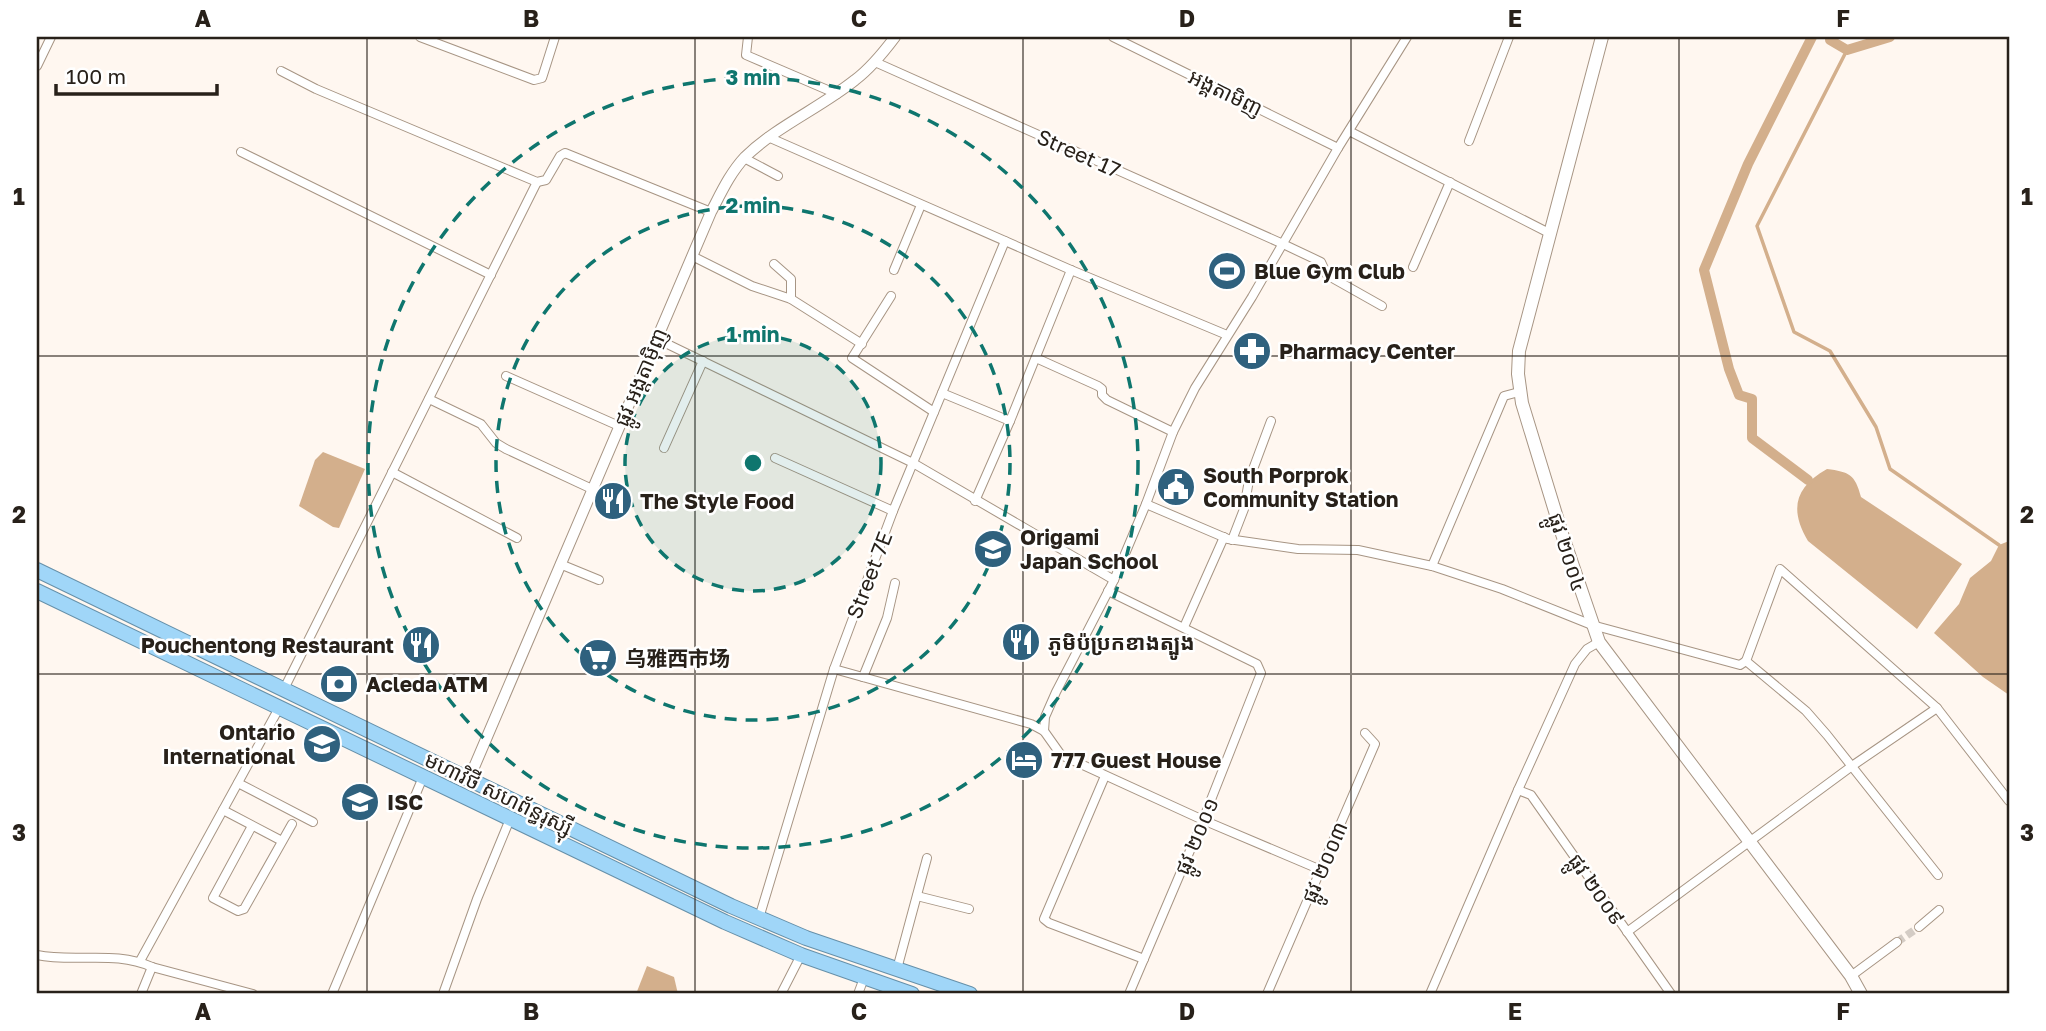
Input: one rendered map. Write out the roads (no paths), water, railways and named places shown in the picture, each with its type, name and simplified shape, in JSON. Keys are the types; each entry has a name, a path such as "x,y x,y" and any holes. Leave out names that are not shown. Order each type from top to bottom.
{"highway":[{"name":"មហាវិថី សហព័ន្ធរុស្ស៊ី","path":"37,570 760,918 836,948 970,994"},
{"name":"មហាវិថី សហព័ន្ធរុស្ស៊ី","path":"37,591 725,922 801,955 912,994"},
{"path":"585,855 593,839"},
{"path":"830,966 836,948"}],"main road":[{"name":"ផ្លូវ ២០០៤","path":"1602,37 1520,351 1519,392 1550,498 1599,642 1850,976 1860,994"}],"street":[{"path":"37,66 51,37"},
{"path":"420,37 534,80 542,78 555,37"},
{"path":"748,37 746,55 837,94"},
{"name":"ផ្លូវ អង្តតាម៉ិញ","path":"468,779 711,212 729,178 744,158 768,137 837,94 875,62 895,37"},
{"name":"អង្គតាមិញ","path":"1113,37 1338,148"},
{"path":"1044,731 1045,718 1066,669 1114,580 1173,432 1195,388 1407,37"},
{"path":"1469,141 1509,37"},
{"name":"Street 17","path":"875,62 1321,262 1327,275 1382,306"},
{"path":"281,71 316,89 537,182 546,180 560,156 565,153 711,212"},
{"path":"1349,131 1550,234"},
{"path":"768,137 1005,242 1227,335"},
{"path":"241,152 491,275"},
{"path":"744,158 778,176"},
{"path":"284,690 537,182"},
{"path":"1413,268 1450,182"},
{"path":"894,270 921,205"},
{"name":"Street 7E","path":"760,918 834,669 893,511 1005,242"},
{"path":"692,256 752,286 791,299 862,344"},
{"path":"774,264 791,279 791,299"},
{"path":"975,501 1070,270"},
{"path":"891,296 852,358 934,412"},
{"path":"657,339 913,463 1114,580"},
{"path":"1036,358 1098,386 1107,400 1173,432"},
{"path":"664,448 703,361"},
{"path":"506,376 619,426"},
{"path":"1432,566 1504,396 1519,392"},
{"path":"942,393 1010,421"},
{"path":"429,399 481,424 496,443 506,449 593,489"},
{"path":"1108,591 1184,627 1244,509 1249,480 1271,421"},
{"path":"775,458 893,511"},
{"path":"392,472 517,538"},
{"path":"1146,504 1228,539 1298,549 1358,550 1432,566 1502,589 1592,625 1741,665 1746,661 1780,569 1937,708 2009,801"},
{"path":"560,564 598,580"},
{"path":"863,677 887,618 895,583"},
{"name":"ផ្លូវ ២០០១","path":"1129,994 1261,677 1257,664 1184,627"},
{"path":"1430,994 1575,664 1587,649 1599,642"},
{"path":"1746,661 1806,711 1938,874"},
{"path":"834,669 1031,724 1044,731 1061,755 1321,870"},
{"path":"140,961 279,708"},
{"path":"1627,932 1852,766 1937,708"},
{"name":"ផ្លូវ ២០០៣","path":"1268,994 1375,744 1365,733"},
{"path":"1105,776 1044,919 1144,959"},
{"path":"332,994 423,777"},
{"path":"238,783 313,822"},
{"name":"ផ្លូវ ២០០៩","path":"1518,790 1531,795 1671,994"},
{"path":"223,810 282,841"},
{"path":"443,994 510,819"},
{"path":"252,825 213,898 242,911 292,824"},
{"path":"897,969 927,858"},
{"path":"917,896 969,909"},
{"path":"1919,926 1940,911"},
{"path":"1850,976 1898,942"},
{"path":"37,955 140,961 152,967 253,994"},
{"path":"781,994 801,955"},
{"path":"141,994 152,967"},
{"path":"858,994 864,978"}],"waterway":[{"path":"1808,480 1752,438 1752,399 1739,395 1729,369 1704,270 1748,164 1812,37"},
{"path":"1830,40 1847,50 1890,37"},
{"path":"1847,50 1757,226 1794,332 1830,351 1876,427 1890,469 1999,545"}],"tunnel":[{"path":"1897,942 1919,927"}],"place":[{"name":"Blue Gym Club","path":"1227,271"},
{"name":"Pharmacy Center","path":"1252,351"},
{"name":"South Porprok Community Station","path":"1176,487"},
{"name":"The Style Food","path":"613,501"},
{"name":"Origami Japan School","path":"993,549"},
{"name":"ភូមិប៉ប្រកខាងត្បូង","path":"1021,642"},
{"name":"Pouchentong Restaurant","path":"421,645"},
{"name":"乌雅西市场","path":"598,658"},
{"name":"Acleda ATM","path":"339,684"},
{"name":"Ontario International","path":"322,744"},
{"name":"777 Guest House","path":"1024,760"},
{"name":"ISC","path":"360,802"}]}
